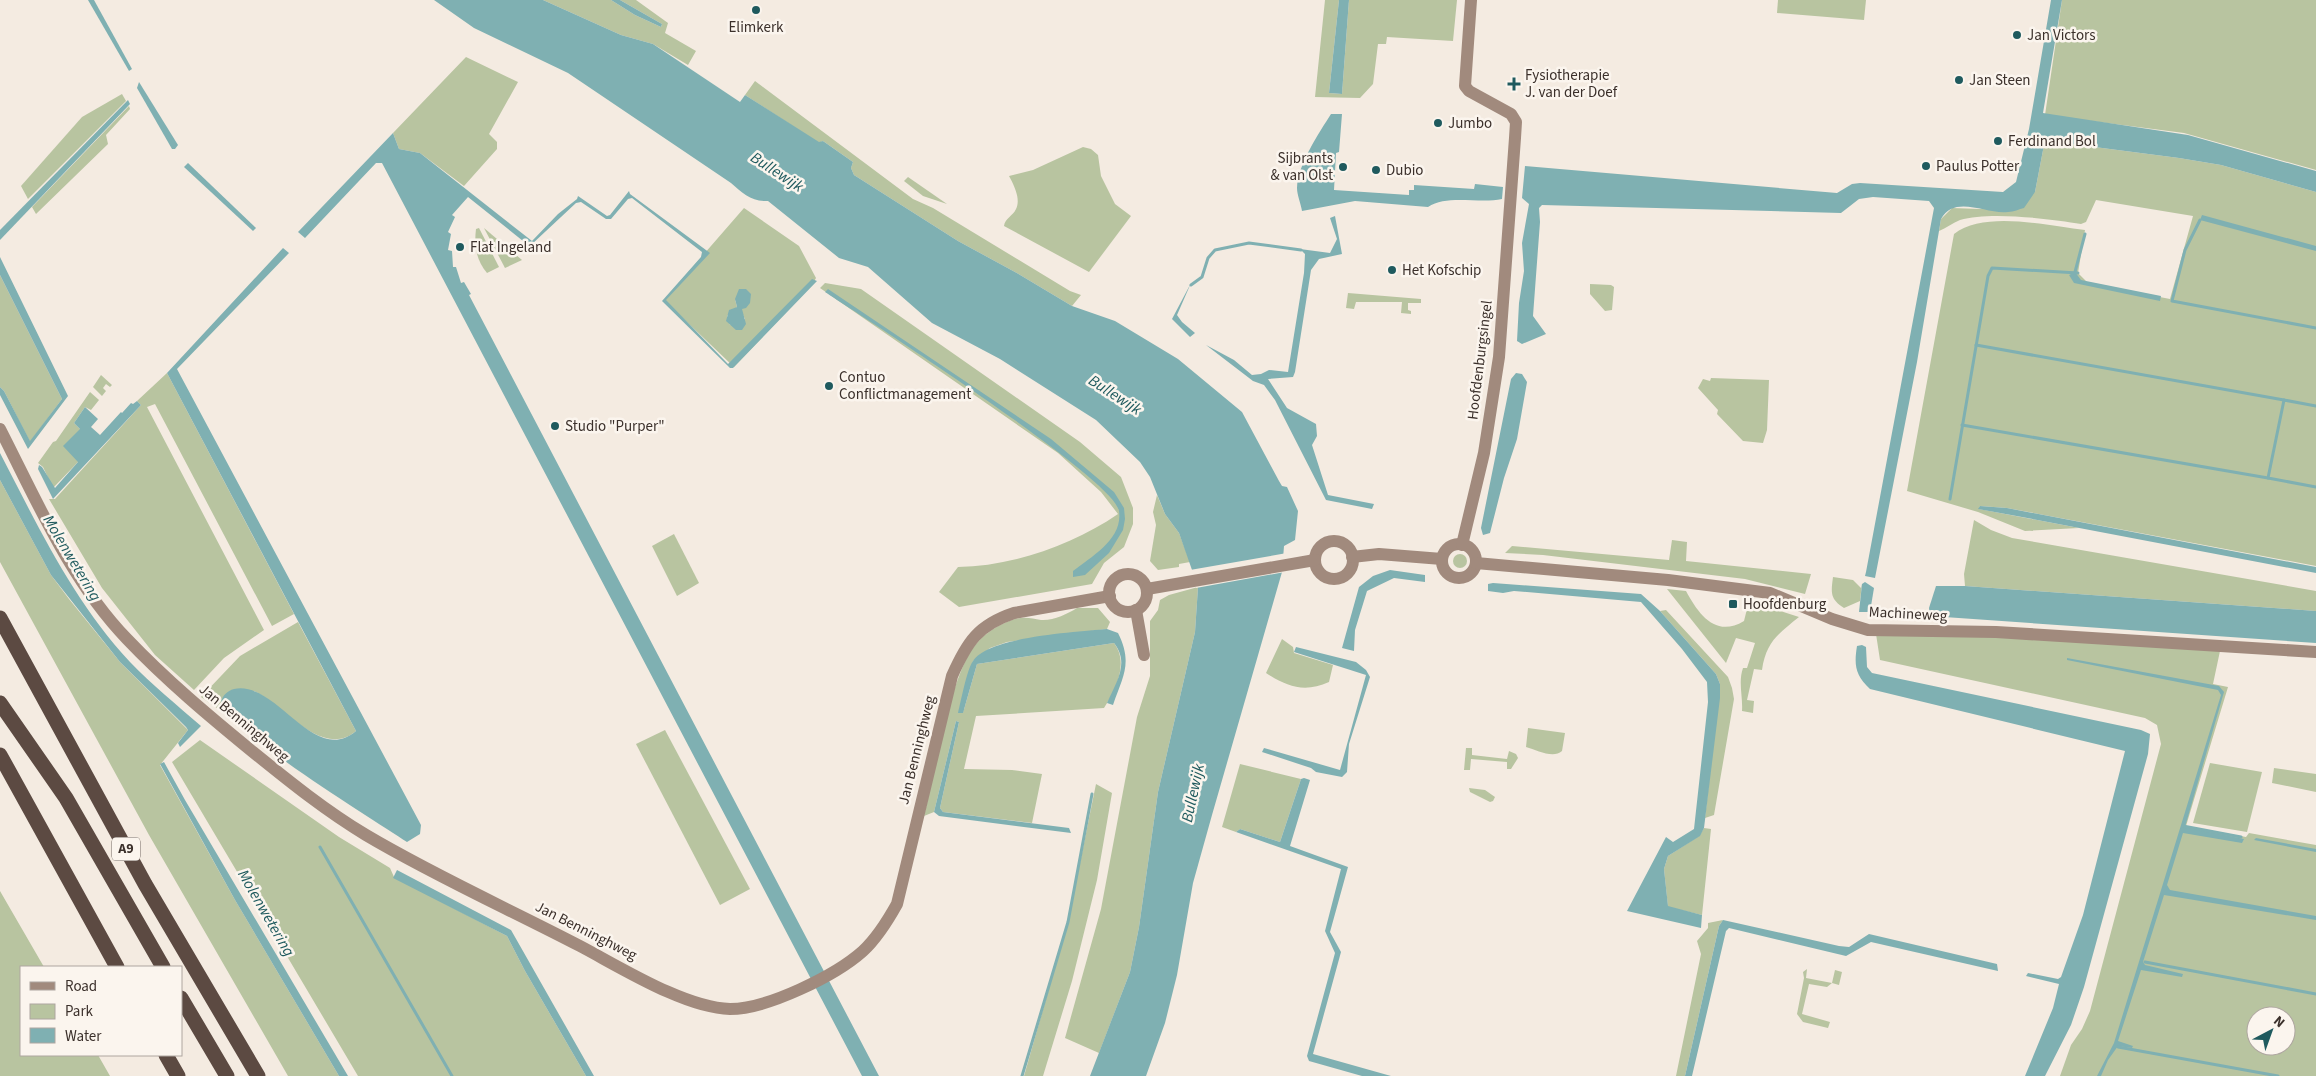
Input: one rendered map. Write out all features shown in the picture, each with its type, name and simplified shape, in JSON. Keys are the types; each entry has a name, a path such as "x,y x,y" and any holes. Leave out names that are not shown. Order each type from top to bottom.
{"highway":[{"name":"A9","path":"0,618 145,884 258,1076"},
{"name":"A9","path":"0,702 66,798 162,966"},
{"path":"0,755 116,966"},
{"path":"182,1000 227,1076"},
{"path":"167,1056 178,1076"}],"street":[{"name":"Hoofdenburgsingel","path":"1462,545 1484,453 1499,358 1515,138 1514,117 1469,91 1464,86 1472,0"},
{"name":"Jan Benninghweg","path":"0,429 58,541 90,594 125,637 192,702 307,796 365,834 420,865 643,978 701,1004 729,1009 772,1002 831,972 862,952 879,935 897,904 952,676 964,649 977,633 1000,618 1110,596"},
{"path":"1330,542 1342,543 1350,551 1352,557 1348,572 1334,579 1323,576 1318,571 1315,560 1319,548 1330,542"},
{"path":"1462,545 1472,550 1476,564 1471,574 1460,579 1454,578 1445,571 1442,559 1451,546 1462,545"},
{"path":"1352,557 1379,554 1442,559"},
{"path":"1147,589 1315,560"},
{"name":"Machineweg","path":"1476,564 1668,580 1770,593 1832,619 1868,630 1996,632 2316,652"},
{"path":"1125,574 1138,577 1147,589 1145,601 1136,610 1131,612 1120,610 1112,602 1110,596 1111,585 1114,580 1125,574"},
{"path":"1136,610 1144,655"}],"green space":[{"path":"543,0 611,0 635,15 661,27 662,24 620,0 636,0 668,23 665,33 696,51 688,65 653,44 621,35"},
{"path":"1325,0 1339,0 1329,93 1342,94 1349,0 1457,0 1453,41 1387,37 1386,44 1378,44 1373,84 1360,98 1315,97"},
{"path":"1778,0 1866,0 1864,20 1777,13"},
{"path":"2062,0 2316,0 2316,170 2184,133 2045,115"},
{"path":"466,57 518,82 489,134 497,142 497,149 464,186 420,153 399,149 393,133"},
{"path":"755,81 913,199 933,208 1070,291 1081,295 1072,306 958,241 854,175 851,168 853,162 823,141 819,143 745,95"},
{"path":"122,94 126,101 28,199 21,186 82,117"},
{"path":"129,106 130,109 106,135 108,144 36,214 32,207"},
{"path":"2056,142 2221,165 2316,192 2316,566 2007,508 1980,506 1979,509 2079,528 2025,531 1978,512 1907,491 1954,234 1967,227 1999,221 2035,223 2085,230 2078,273 2088,283 2170,299 2193,216 2096,200 2086,222 2081,224 2037,218 1987,216 1960,220 1939,231 1941,219 1952,208 1980,209 2035,192 2044,145"},
{"path":"1083,147 1091,149 1098,155 1101,176 1115,204 1131,216 1089,272 1004,226 1015,211 1018,201 1009,176 1033,170"},
{"path":"908,177 947,204 923,196 904,181"},
{"path":"744,208 799,246 816,278 812,285 734,367 664,300","holes":["735,299 745,319 730,325 727,316 737,307"]},
{"path":"479,228 499,267 487,273 480,263 475,241 476,229"},
{"path":"484,228 522,260 505,268"},
{"path":"0,275 62,399 30,442 4,391 0,387"},
{"path":"825,283 861,289 1080,442 1121,477 1133,508 1133,524 1124,547 1104,563 1092,584 959,607 939,592 958,567 1000,563 1042,552 1082,535 1118,514 1101,492 1058,453 820,288"},
{"path":"1590,284 1611,285 1614,287 1612,310 1605,311 1590,294"},
{"path":"1348,293 1421,299 1421,303 1408,303 1408,310 1411,311 1411,314 1401,313 1402,302 1356,302 1354,309 1346,308"},
{"path":"167,373 294,614 272,626 155,404 147,407 264,630 224,658 194,690 155,655 102,588 49,499 55,499 141,405 137,401"},
{"path":"101,375 112,385 110,387 106,384 103,388 106,391 102,396 93,387"},
{"path":"1711,378 1769,380 1767,430 1763,443 1743,441 1717,414 1718,410 1698,388 1703,379 1710,381"},
{"path":"90,392 99,400 91,410 85,407 74,423 80,429 78,462 53,488 43,467 38,463 53,442 56,441"},
{"path":"0,480 51,575 69,599 120,662 188,730 160,765 235,900 339,1076 288,1076 149,835 0,562"},
{"path":"1157,495 1165,514 1179,533 1190,562 1179,564 1179,567 1158,570 1150,561 1156,525 1153,512"},
{"path":"1974,520 1991,530 2012,538 2316,591 2316,611 1965,586 1964,574"},
{"path":"674,534 699,583 677,596 652,546"},
{"path":"1672,540 1687,542 1686,561 1811,574 1805,594 1745,579 1543,555 1505,553 1512,546 1669,560"},
{"path":"1457,554 1463,554 1467,561 1463,568 1457,568 1453,564 1453,558"},
{"path":"1833,577 1853,580 1861,588 1862,584 1860,601 1844,608 1839,605 1832,595"},
{"path":"1198,587 1195,632 1158,792 1139,927 1130,972 1099,1053 1065,1038 1101,909 1137,717 1150,676 1150,621 1158,610 1160,600 1169,595"},
{"path":"1667,589 1686,591 1703,616 1717,625 1725,627 1734,626 1744,621 1749,601 1799,617 1774,639 1767,652 1762,670 1754,669 1747,700 1754,701 1753,713 1742,711 1741,679 1743,668 1747,668 1755,643 1736,638 1726,663"},
{"path":"1077,608 1098,608 1110,622 1107,629 1007,642 990,648 973,661 963,713 977,664 1114,643 1118,651 1121,667 1119,676 1113,693 1104,708 976,716 964,769 1012,770 1042,774 1032,823 943,812 940,808 959,722 956,721 934,812 924,816 951,699 959,676 977,643 993,629 1012,620 1023,618 1050,619 1064,615"},
{"path":"1666,610 1728,677 1732,688 1734,699 1714,815 1705,818 1720,684 1716,674 1660,611"},
{"path":"298,622 356,731 343,738 330,739 316,735 254,691 222,707 230,717 201,697 240,656"},
{"path":"1996,632 2220,651 2213,684 2228,687 2186,826 2246,837 2249,833 2316,845 2316,1076 2060,1076 2071,1045 2082,1029 2090,1011 2161,744 2157,725 2145,718 1880,660 1876,634"},
{"path":"1282,639 1293,647 1294,653 1333,665 1329,682 1312,687 1296,687 1281,682 1266,673"},
{"path":"1528,728 1565,733 1562,751 1550,754 1526,747"},
{"path":"665,730 750,889 720,905 636,744"},
{"path":"200,740 339,837 390,868 394,877 507,936 525,971 586,1076 358,1076 172,762"},
{"path":"1466,748 1472,748 1472,755 1507,759 1509,751 1516,754 1518,758 1511,769 1507,769 1507,762 1471,759 1470,770 1464,770"},
{"path":"2210,763 2262,772 2247,832 2193,823"},
{"path":"1240,764 1301,779 1280,842 1240,829 1236,832 1222,827"},
{"path":"2274,768 2316,774 2316,792 2272,783"},
{"path":"1096,784 1112,793 1097,880 1072,981 1043,1076 1024,1076 1068,922"},
{"path":"1469,788 1485,790 1495,797 1490,802 1470,792"},
{"path":"1704,828 1711,829 1702,915 1668,907 1664,869 1668,856 1699,836"},
{"path":"0,891 43,966 20,966 20,1056 99,1056 110,1076 0,1076"},
{"path":"1723,920 1719,926 1685,1076 1676,1076 1701,954 1697,941 1708,928 1708,923"},
{"path":"1807,969 1806,978 1832,983 1827,987 1809,984 1802,1014 1830,1022 1828,1028 1803,1022 1797,1014 1804,978 1803,972"},
{"path":"1835,970 1842,972 1839,985 1832,983"}],"water":[{"path":"88,0 94,0 132,69 129,71"},
{"name":"Bullewijk","path":"434,0 543,0 621,35 653,44 740,102 745,95 819,142 823,141 853,162 851,168 854,175 958,241 1072,306 1115,321 1178,359 1242,412 1282,486 1287,487 1298,511 1295,540 1284,546 1282,572 1193,883 1177,975 1165,1023 1146,1076 1090,1076 1130,972 1139,927 1158,792 1195,632 1198,587 1179,533 1165,514 1150,477 1140,462 1096,420 1000,359 932,323 868,267 839,258 768,201 757,200 748,196 568,73 474,28"},
{"path":"611,0 620,0 662,24 661,27 635,15"},
{"path":"1339,0 1349,0 1342,94 1329,93"},
{"path":"2051,0 2062,0 2043,113 2188,135 2316,171 2316,192 2221,165 2056,142 2044,145 2035,192 2024,208 2012,212 2000,212 1963,207 1954,208 1947,212 1941,219 1917,362 1875,578 1865,576 1934,208 1929,201 1873,197 1859,199 1841,213 1542,205 1539,208 1540,222 1533,316 1546,334 1522,344 1517,341 1519,303 1524,271 1522,243 1529,204 1522,198 1525,166 1837,193 1852,184 1860,183 2003,192 2016,182 2029,129"},
{"path":"139,82 178,145 175,149 172,149 137,88"},
{"path":"128,100 130,104 0,240 0,230"},
{"path":"1331,114 1342,114 1339,152 1336,153 1334,190 1409,195 1409,190 1414,190 1414,185 1474,189 1475,184 1503,187 1502,199 1444,201 1428,207 1355,201 1302,211 1297,188 1298,179 1310,149"},
{"path":"393,133 399,149 420,153 532,241 578,196 607,216 610,215 629,191 630,194 710,253 666,300 728,364 812,279 817,281 733,368 730,368 662,301 701,257 702,252 632,198 628,199 611,219 606,219 581,202 576,203 531,245 528,245 468,197 452,215 455,217 448,232 451,234 448,250 452,251 453,267 456,267 461,283 464,282 471,294 469,295 879,1076 862,1076 382,163 376,163 305,238 298,232"},
{"path":"188,163 256,228 253,231 184,167"},
{"path":"2202,215 2316,246 2316,251 2200,220"},
{"path":"1335,216 1342,254 1319,259 1311,270 1293,377 1268,379 1287,408 1316,424 1317,436 1312,445 1328,495 1374,504 1372,509 1326,500 1275,400 1264,385 1253,381 1206,345 1234,360 1252,375 1261,374 1269,370 1288,372 1304,273 1305,254 1300,249 1330,253 1337,239 1330,218"},
{"path":"283,248 289,253 177,369 421,825 420,834 407,842 335,796 274,753 248,733 230,715 221,702 226,694 234,689 250,690 265,697 310,731 325,738 340,739 356,731 167,373"},
{"path":"0,257 68,396 28,449 0,395 0,387 4,391 30,441 62,399 0,275"},
{"path":"2075,272 2081,280 2161,296 2160,301 2074,283 2069,275"},
{"path":"1191,283 1177,315 1195,333 1190,337 1172,319"},
{"path":"739,289 746,289 751,294 750,303 746,308 742,309 746,324 742,330 736,330 726,321 729,310 737,307 735,299"},
{"path":"828,289 1051,439 1114,492 1124,508 1125,519 1123,530 1109,553 1085,575 1073,577 1073,571 1105,546 1116,530 1119,521 1119,511 1107,494 1077,467 1035,435 935,365 825,292"},
{"path":"1516,373 1522,374 1527,382 1517,439 1504,478 1490,533 1483,535 1481,528 1511,379"},
{"path":"137,401 141,405 53,499 38,469 39,465 55,488 78,462 63,446 80,429 74,423 85,407 98,419 91,427 100,435 121,412 131,403 133,404"},
{"path":"0,453 58,562 91,614 130,662 201,726 180,747 178,743 188,730 186,727 120,662 51,575 0,480"},
{"path":"1980,506 2007,508 2316,567 2316,573 1978,509"},
{"path":"1390,570 1425,575 1425,582 1394,578 1367,591 1355,630 1354,651 1342,648 1359,587 1373,576"},
{"path":"1865,582 1874,588 1870,612 1859,612 1862,584"},
{"path":"1488,584 1641,594 1660,611 1716,674 1720,684 1720,698 1704,828 1700,836 1668,856 1664,869 1668,906 1702,915 1701,928 1627,911 1666,837 1673,842 1694,829 1708,702 1707,682 1682,649 1641,602 1514,591 1503,593 1488,591"},
{"path":"1936,586 1965,586 2316,611 2316,643 1930,616 1929,608"},
{"path":"1107,629 1118,633 1123,644 1126,661 1123,677 1113,705 1107,703 1120,673 1121,666 1119,650 1114,643 977,664 963,713 958,713 971,665 982,653 997,646 1035,637"},
{"path":"1862,645 1866,647 1867,667 1872,673 2141,730 2150,734 2148,754 2084,987 2071,1025 2045,1076 2025,1076 2053,1008 2059,984 2026,976 2028,973 2058,979 2061,977 2083,915 2125,751 1870,689 1861,679 1856,664 1857,646"},
{"path":"1296,647 1356,662 1366,670 1370,677 1349,744 1347,772 1342,777 1316,772 1311,768 1262,752 1264,748 1340,770 1366,675 1294,652"},
{"path":"2067,658 2219,686 2224,692 2185,827 2244,839 2242,843 2183,833 2167,885 2170,890 2316,916 2316,920 2164,895 2143,962 2145,965 2183,974 2182,977 2141,970 2118,1041 2133,1046 2132,1048 2118,1046 2108,1060 2101,1076 2097,1076 2114,1043 2221,695 2218,690 2067,660"},
{"path":"956,721 959,722 940,808 943,812 1069,828 1071,833 939,816 934,812"},
{"path":"164,762 348,1076 339,1076 235,900 160,764"},
{"path":"1301,779 1310,780 1290,846 1348,867 1330,932 1341,952 1313,1054 1391,1076 1362,1076 1309,1061 1307,1056 1335,953 1325,931 1341,869 1236,832 1240,829 1280,842"},
{"path":"2256,838 2316,849 2316,852 2254,840"},
{"path":"397,870 511,930 594,1076 586,1076 525,971 507,936 393,878"},
{"path":"1723,920 1849,947 1869,934 1997,964 1998,971 1871,942 1846,956 1729,928 1726,931 1692,1076 1685,1076 1719,926"}],"pier":[{"path":"1287,553 1285,572 1196,588 1190,570"}],"waterway":[{"path":"2200,220 2185,250 2172,301 2316,328"},
{"path":"2075,272 2085,234"},
{"path":"1191,285 1202,277 1208,258 1215,250 1249,243 1301,250"},
{"path":"1950,499 1988,276 1992,268 2078,273"},
{"path":"1976,345 2284,400"},
{"path":"2316,406 2284,400 2268,478 2316,487"},
{"path":"1962,425 2268,478"},
{"path":"1022,1076 1068,922 1092,794"},
{"path":"2183,826 2241,837"},
{"path":"320,847 452,1076"},
{"path":"2145,962 2316,994"},
{"path":"2118,1047 2278,1076"}],"place":[{"name":"Elimkerk","path":"756,10"},
{"name":"Jan Victors","path":"2017,35"},
{"name":"Jan Steen","path":"1959,80"},
{"name":"Fysiotherapie J. van der Doef","path":"1514,84"},
{"name":"Jumbo","path":"1438,123"},
{"name":"Ferdinand Bol","path":"1998,141"},
{"name":"Paulus Potter","path":"1926,166"},
{"name":"Sijbrants & van Olst","path":"1343,167"},
{"name":"Dubio","path":"1376,170"},
{"name":"Flat Ingeland","path":"460,247"},
{"name":"Het Kofschip","path":"1392,270"},
{"name":"Contuo Conflictmanagement","path":"829,386"},
{"name":"Studio \"Purper\"","path":"555,426"},
{"name":"Hoofdenburg","path":"1733,604"}],"water label":[{"name":"Molenwetering","path":"72,558"},
{"name":"Molenwetering","path":"266,913"}]}
